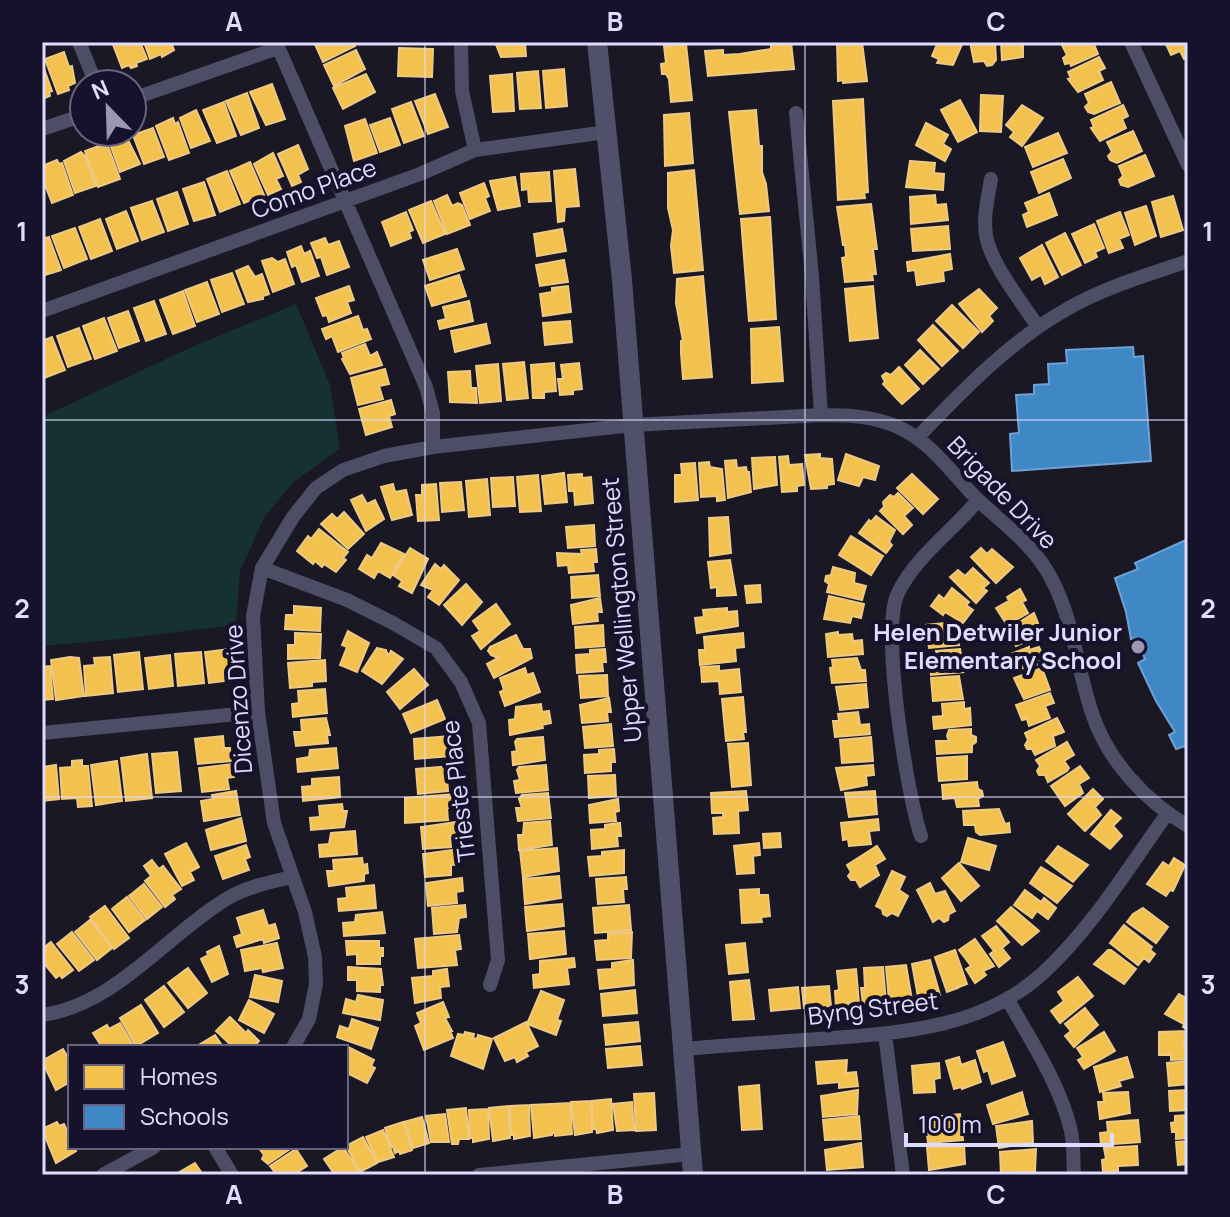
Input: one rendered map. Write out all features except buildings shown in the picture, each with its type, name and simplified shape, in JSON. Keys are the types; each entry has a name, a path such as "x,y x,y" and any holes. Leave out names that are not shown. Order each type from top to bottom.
{"main road":[{"name":"Upper Wellington Street","path":"597,42 622,280 692,1165"}],"street":[{"path":"79,42 90,68"},
{"path":"461,42 462,91 475,150"},
{"path":"1131,42 1188,165"},
{"path":"148,93 277,45 426,387 433,413 433,447"},
{"path":"796,113 812,276 821,415"},
{"path":"42,129 68,120"},
{"name":"Como Place","path":"42,311 420,174 475,150 606,132"},
{"path":"991,179 985,216 986,238 994,258 1038,327"},
{"path":"917,438 977,378 1038,327 1068,308 1112,287 1188,261"},
{"name":"Brigade Drive","path":"633,425 850,415 873,419 917,438 978,500 1015,531 1052,579 1076,646 1092,714 1108,749 1132,780 1167,814 1188,826"},
{"name":"Dicenzo Drive","path":"294,1045 309,1019 316,984 315,957 274,823 258,712 253,616 262,568 293,517 316,488 343,470 384,456 433,447 633,425"},
{"path":"921,836 904,764 891,635 897,595 913,570 978,500"},
{"name":"Trieste Place","path":"262,568 347,600 393,623 436,648 461,682 479,723 498,960 490,985"},
{"path":"42,733 258,712"},
{"name":"Byng Street","path":"685,1049 885,1034 955,1021 1008,1000 1041,975 1067,949 1167,814"},
{"path":"42,1015 63,1012 104,992 209,910 232,896 292,877"},
{"path":"1008,1000 1046,1066 1062,1103 1071,1132 1074,1175"},
{"path":"885,1034 903,1175"},
{"path":"103,1175 150,1149"},
{"path":"216,1149 232,1175"},
{"path":"479,1175 692,1165"}],"green space":[{"path":"296,304 330,385 340,449 295,481 265,516 240,571 236,625 42,646 42,417 194,346"}],"place":[{"name":"Helen Detwiler Junior Elementary School","path":"1138,647"}]}
